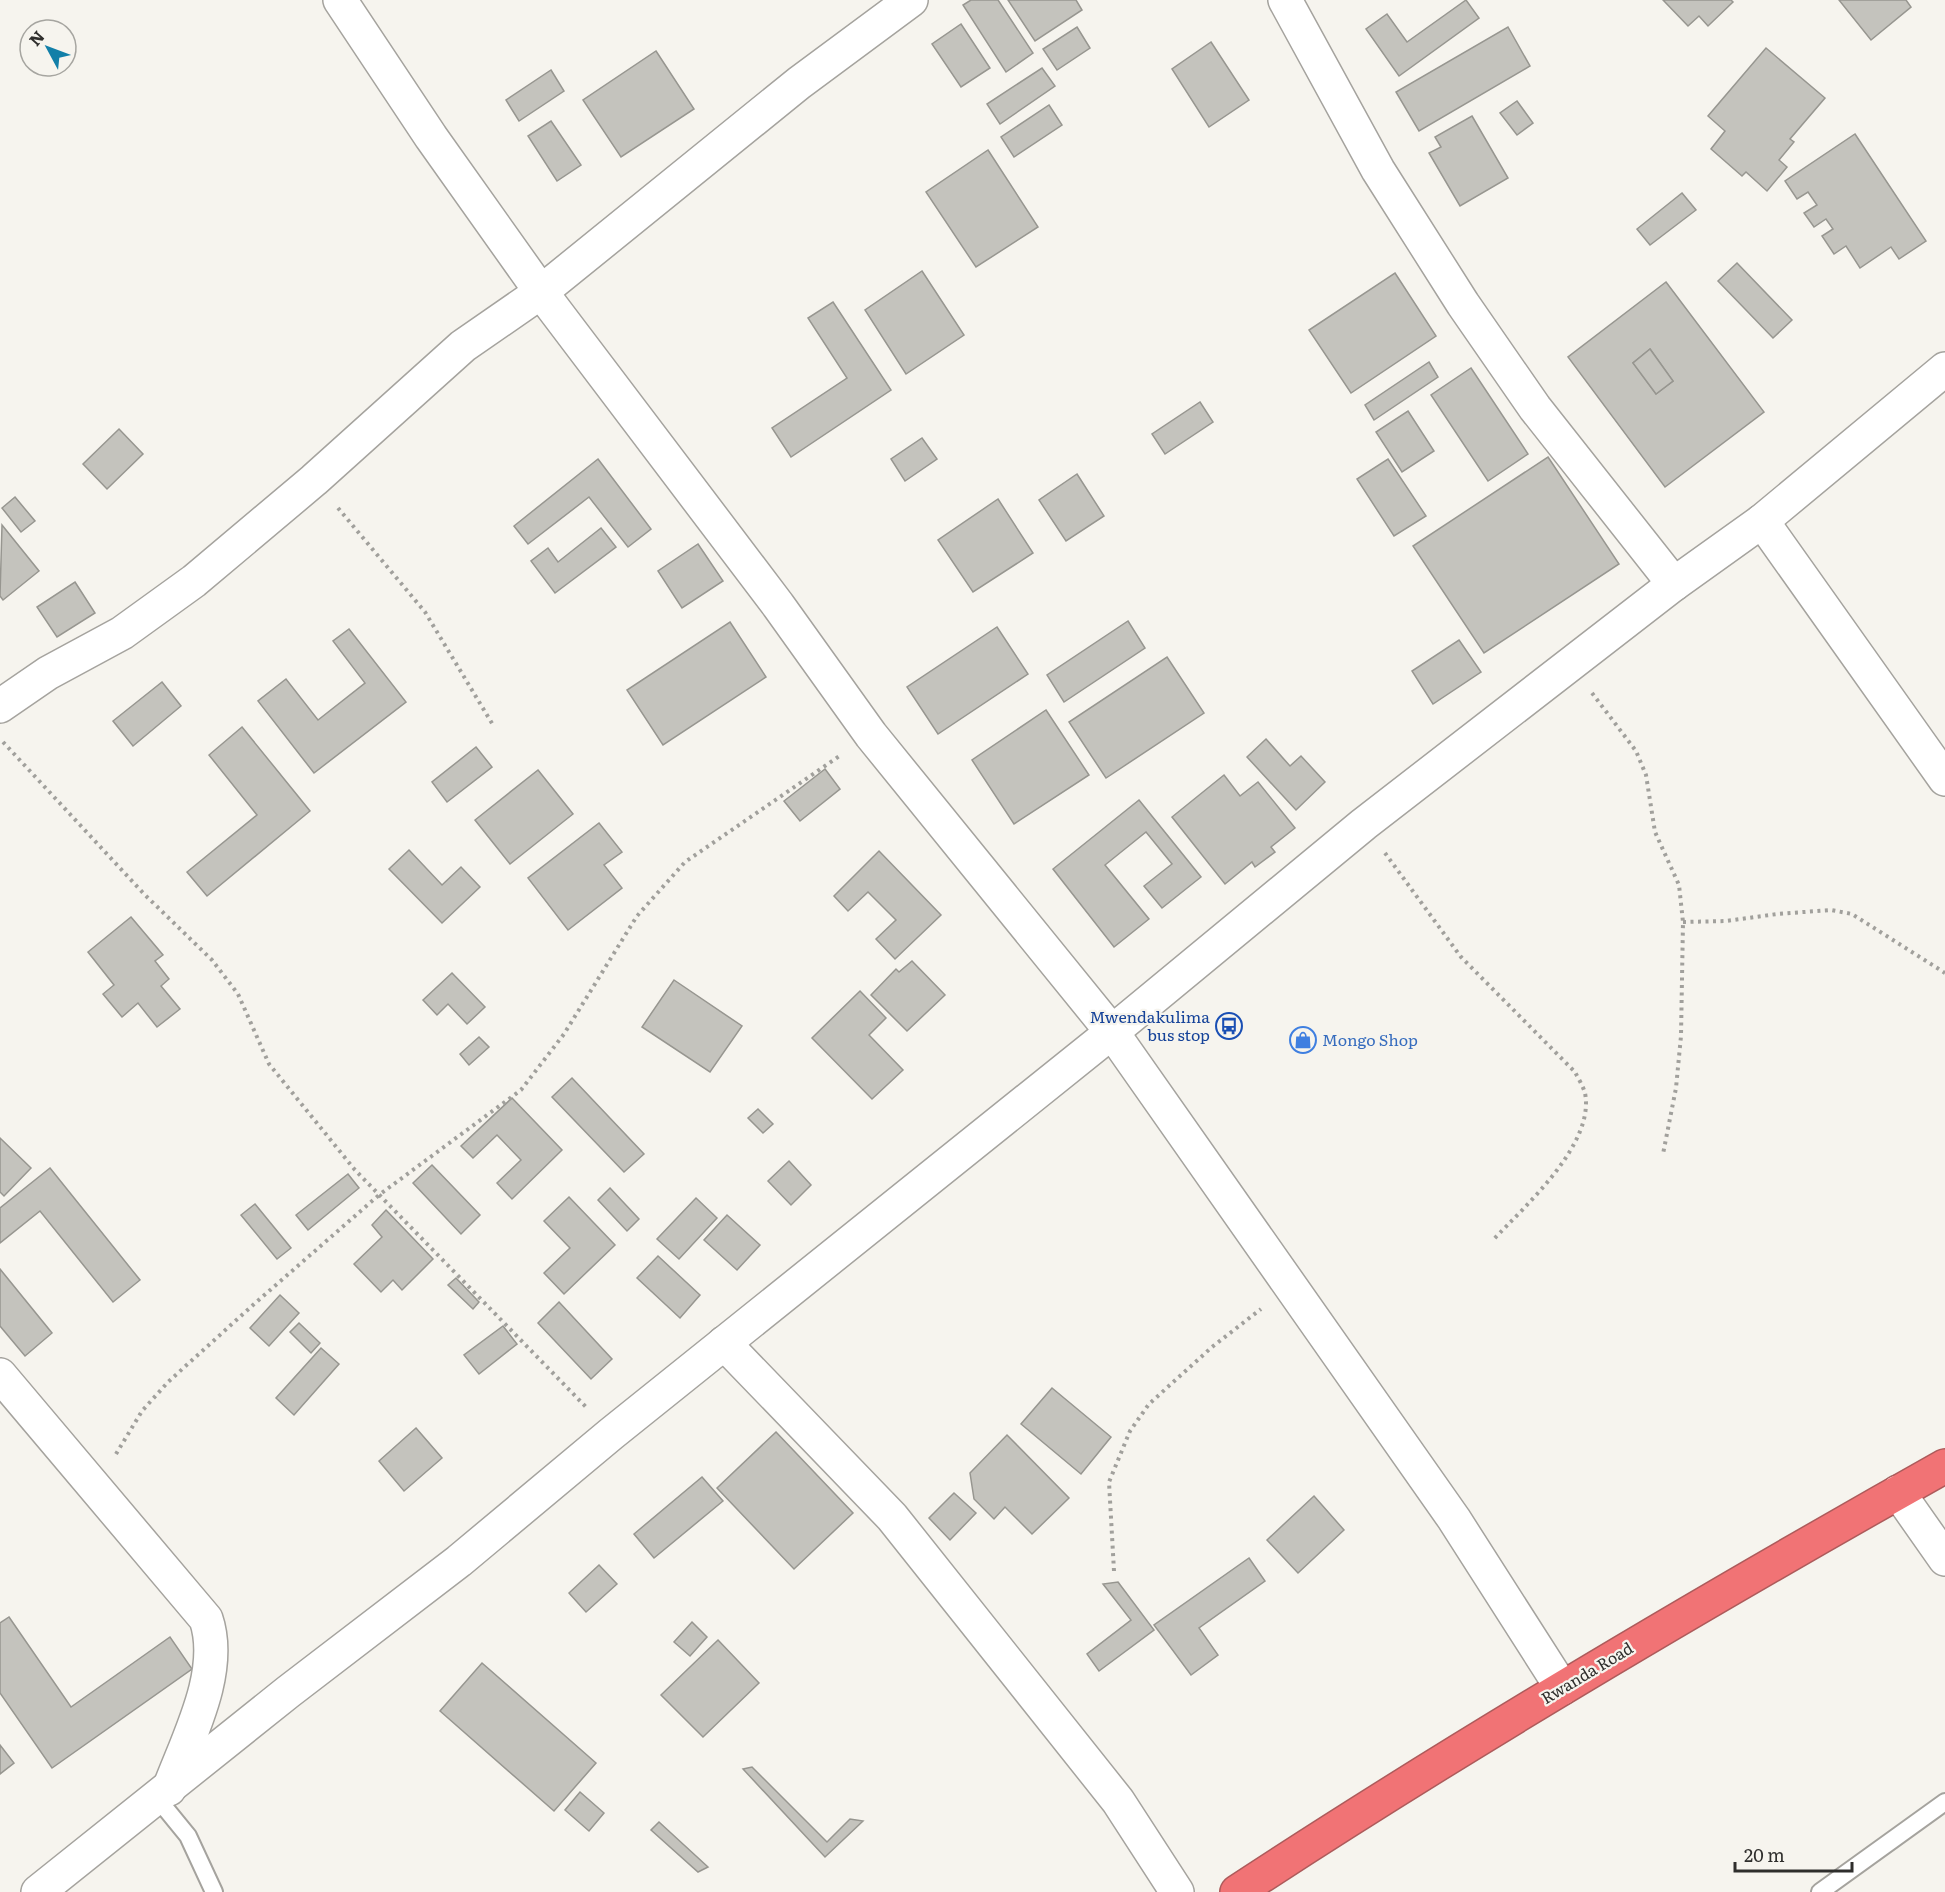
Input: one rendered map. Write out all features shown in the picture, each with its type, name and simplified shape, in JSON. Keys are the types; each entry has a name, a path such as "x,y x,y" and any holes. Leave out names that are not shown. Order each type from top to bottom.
{"highway":[{"name":"Rwanda Road","path":"1237,1892 1347,1819 1562,1688 1945,1466"}],"street":[{"path":"340,0 431,137 541,292 778,605 871,735 1112,1032 1454,1519 1562,1688"},
{"path":"0,706 48,673 122,633 194,581 314,480 463,346 541,292 799,83 912,0"},
{"path":"1285,0 1378,170 1463,304 1535,408 1674,584"},
{"path":"38,1892 288,1692 459,1561 611,1434 1112,1032 1364,824 1674,584 1762,521 1945,369"},
{"path":"1762,521 1945,779"},
{"path":"724,1343 892,1517 1118,1802 1177,1892"},
{"path":"0,1375 206,1619 213,1648 211,1671 163,1793"},
{"path":"1898,1492 1945,1559"}],"lane":[{"path":"163,1793 188,1836 214,1892"},
{"path":"1820,1892 1945,1802"}],"path":[{"path":"314,480 425,612 493,725"},
{"path":"1570,665 1636,751 1646,775 1655,832 1678,885 1683,922 1681,1036 1676,1088 1663,1154"},
{"path":"96,1491 142,1411 168,1382 380,1194 521,1090 564,1034 637,916 685,862 871,735"},
{"path":"0,739 144,894 212,960 238,994 269,1064 355,1170 611,1434"},
{"path":"1364,824 1461,957 1575,1072 1585,1093 1585,1114 1570,1152 1494,1239"},
{"path":"1683,922 1726,921 1831,910 1852,914 1945,973"},
{"path":"1114,1571 1109,1482 1130,1431 1149,1404 1290,1286"}],"building":[{"path":"971,0 998,0 1033,53 1006,72 963,5"},
{"path":"1008,0 1076,0 1082,10 1035,41"},
{"path":"1466,0 1479,18 1399,76 1366,29 1387,14 1407,42"},
{"path":"1663,0 1731,0 1733,2 1708,26 1699,16 1688,26"},
{"path":"1839,0 1906,0 1911,7 1871,40"},
{"path":"961,24 990,68 961,87 932,44"},
{"path":"1077,27 1090,48 1057,70 1043,49"},
{"path":"1508,27 1530,66 1419,131 1396,92"},
{"path":"1211,42 1249,100 1209,127 1172,69"},
{"path":"1766,48 1825,98 1790,139 1794,142 1779,160 1787,167 1767,191 1746,172 1742,176 1711,149 1725,131 1708,116"},
{"path":"656,51 694,109 621,157 583,100"},
{"path":"1042,68 1055,86 1000,124 987,104"},
{"path":"551,70 564,91 519,121 506,100"},
{"path":"1517,101 1533,123 1517,135 1500,113"},
{"path":"1049,105 1062,125 1014,157 1001,137"},
{"path":"1472,116 1508,178 1460,206 1429,153 1441,147 1435,137"},
{"path":"551,121 581,165 557,181 528,136"},
{"path":"1855,134 1926,241 1899,259 1891,247 1860,268 1846,246 1834,254 1822,236 1833,229 1826,219 1814,227 1804,213 1817,205 1808,192 1797,199 1785,181"},
{"path":"988,150 1038,227 976,267 926,192"},
{"path":"1682,193 1696,210 1650,245 1637,229"},
{"path":"1737,263 1792,320 1773,338 1718,281"},
{"path":"922,271 964,335 906,374 865,310"},
{"path":"1395,273 1436,336 1351,393 1309,330"},
{"path":"1666,282 1764,412 1665,487 1568,357","holes":["1650,349 1673,381 1656,394 1633,363"]},
{"path":"833,302 891,390 791,457 772,428 847,378 808,318"},
{"path":"1650,349 1673,381 1656,394 1633,363"},
{"path":"1429,362 1438,377 1374,420 1365,405"},
{"path":"1471,368 1528,454 1488,481 1431,395"},
{"path":"1200,402 1213,422 1165,454 1152,434"},
{"path":"1408,411 1434,451 1402,472 1376,432"},
{"path":"119,429 143,454 107,489 83,464"},
{"path":"922,438 937,459 905,481 891,459"},
{"path":"1548,457 1619,564 1484,653 1413,546"},
{"path":"598,459 651,529 628,547 589,497 528,544 514,526"},
{"path":"1388,459 1426,516 1394,536 1357,479"},
{"path":"1077,474 1104,516 1066,541 1039,500"},
{"path":"15,497 35,521 21,532 2,508"},
{"path":"998,499 1033,553 973,592 938,540"},
{"path":"2,525 39,571 3,600 0,596"},
{"path":"601,528 616,547 555,593 531,561 548,548 558,562"},
{"path":"698,544 723,581 682,608 658,571"},
{"path":"75,582 95,613 57,637 37,607"},
{"path":"1128,621 1145,648 1064,702 1047,675"},
{"path":"730,622 766,677 663,745 627,690"},
{"path":"997,627 1028,674 938,734 907,687"},
{"path":"349,629 406,702 314,773 258,701 286,679 318,720 365,683 333,641"},
{"path":"1459,640 1481,672 1433,704 1412,671"},
{"path":"1167,657 1204,713 1106,778 1069,722"},
{"path":"162,682 181,706 133,746 113,721"},
{"path":"1046,710 1089,775 1014,824 972,760"},
{"path":"242,727 310,811 207,896 187,872 257,815 209,755"},
{"path":"1266,739 1290,766 1301,756 1325,782 1296,810 1247,757"},
{"path":"476,747 492,767 447,802 432,782"},
{"path":"825,769 840,789 800,821 784,801"},
{"path":"538,770 573,814 510,864 475,820"},
{"path":"1224,775 1240,796 1258,782 1295,828 1271,847 1275,852 1255,867 1252,862 1225,884 1172,817"},
{"path":"1139,800 1201,877 1162,908 1144,886 1172,864 1146,832 1105,865 1149,919 1114,947 1053,869"},
{"path":"599,823 622,852 604,865 622,888 568,930 528,878"},
{"path":"409,850 442,885 461,867 480,887 442,923 389,869"},
{"path":"879,851 941,915 895,959 876,939 896,920 868,892 848,911 834,896"},
{"path":"131,917 163,955 155,961 169,979 161,986 180,1009 157,1027 138,1003 122,1017 103,994 114,985 88,952"},
{"path":"912,961 945,995 907,1031 871,995 896,969 899,972"},
{"path":"452,973 485,1007 467,1024 448,1004 437,1015 423,1000"},
{"path":"674,980 742,1026 710,1072 642,1027"},
{"path":"860,991 886,1018 869,1035 903,1070 872,1099 812,1038"},
{"path":"479,1037 489,1047 469,1065 460,1054"},
{"path":"572,1078 644,1154 624,1172 552,1097"},
{"path":"512,1098 562,1150 512,1199 497,1183 521,1160 497,1135 473,1158 461,1146"},
{"path":"758,1109 773,1124 763,1133 748,1118"},
{"path":"0,1138 31,1168 4,1196 0,1192"},
{"path":"789,1161 811,1185 791,1205 768,1181"},
{"path":"432,1165 480,1215 461,1234 413,1183"},
{"path":"50,1168 140,1280 113,1302 40,1211 0,1243 0,1208"},
{"path":"348,1174 359,1188 308,1230 296,1215"},
{"path":"610,1188 639,1219 627,1231 598,1200"},
{"path":"569,1197 615,1245 564,1294 544,1273 570,1248 544,1221"},
{"path":"696,1198 717,1218 679,1259 657,1239"},
{"path":"255,1204 291,1248 277,1259 241,1215"},
{"path":"386,1210 433,1259 402,1290 393,1280 381,1292 354,1264 382,1237 372,1225"},
{"path":"727,1215 760,1245 737,1270 704,1240"},
{"path":"658,1256 700,1295 680,1318 637,1278"},
{"path":"0,1269 52,1333 25,1356 0,1326"},
{"path":"456,1278 479,1302 473,1309 448,1285"},
{"path":"280,1295 299,1313 269,1346 250,1328"},
{"path":"559,1302 612,1359 591,1379 538,1323"},
{"path":"299,1323 320,1343 311,1353 290,1332"},
{"path":"503,1326 517,1344 479,1374 464,1355"},
{"path":"321,1348 339,1364 294,1415 276,1398"},
{"path":"1052,1388 1111,1437 1081,1474 1021,1424"},
{"path":"416,1428 442,1458 404,1491 379,1461"},
{"path":"776,1432 853,1513 794,1569 717,1488"},
{"path":"1007,1435 1069,1498 1032,1534 1005,1507 994,1519 974,1499 970,1473"},
{"path":"702,1477 723,1501 654,1558 634,1534"},
{"path":"954,1493 976,1513 950,1540 929,1518"},
{"path":"1314,1496 1344,1530 1298,1573 1267,1540"},
{"path":"1249,1558 1265,1581 1199,1628 1218,1655 1191,1675 1154,1625"},
{"path":"599,1565 617,1584 586,1612 569,1593"},
{"path":"1118,1582 1154,1630 1099,1671 1087,1654 1131,1620 1103,1584"},
{"path":"9,1617 71,1707 170,1637 192,1669 52,1768 0,1693 0,1623"},
{"path":"692,1622 707,1637 690,1656 674,1642"},
{"path":"718,1640 759,1683 703,1737 661,1695"},
{"path":"482,1663 596,1763 554,1811 440,1711"},
{"path":"0,1745 14,1763 0,1774"},
{"path":"752,1767 827,1842 850,1819 863,1821 825,1857 743,1769"},
{"path":"580,1792 604,1813 589,1831 565,1810"},
{"path":"659,1822 708,1867 698,1872 651,1830"}],"place":[{"name":"Mwendakulima bus stop","path":"1229,1026"},
{"name":"Mongo Shop","path":"1303,1040"}]}
